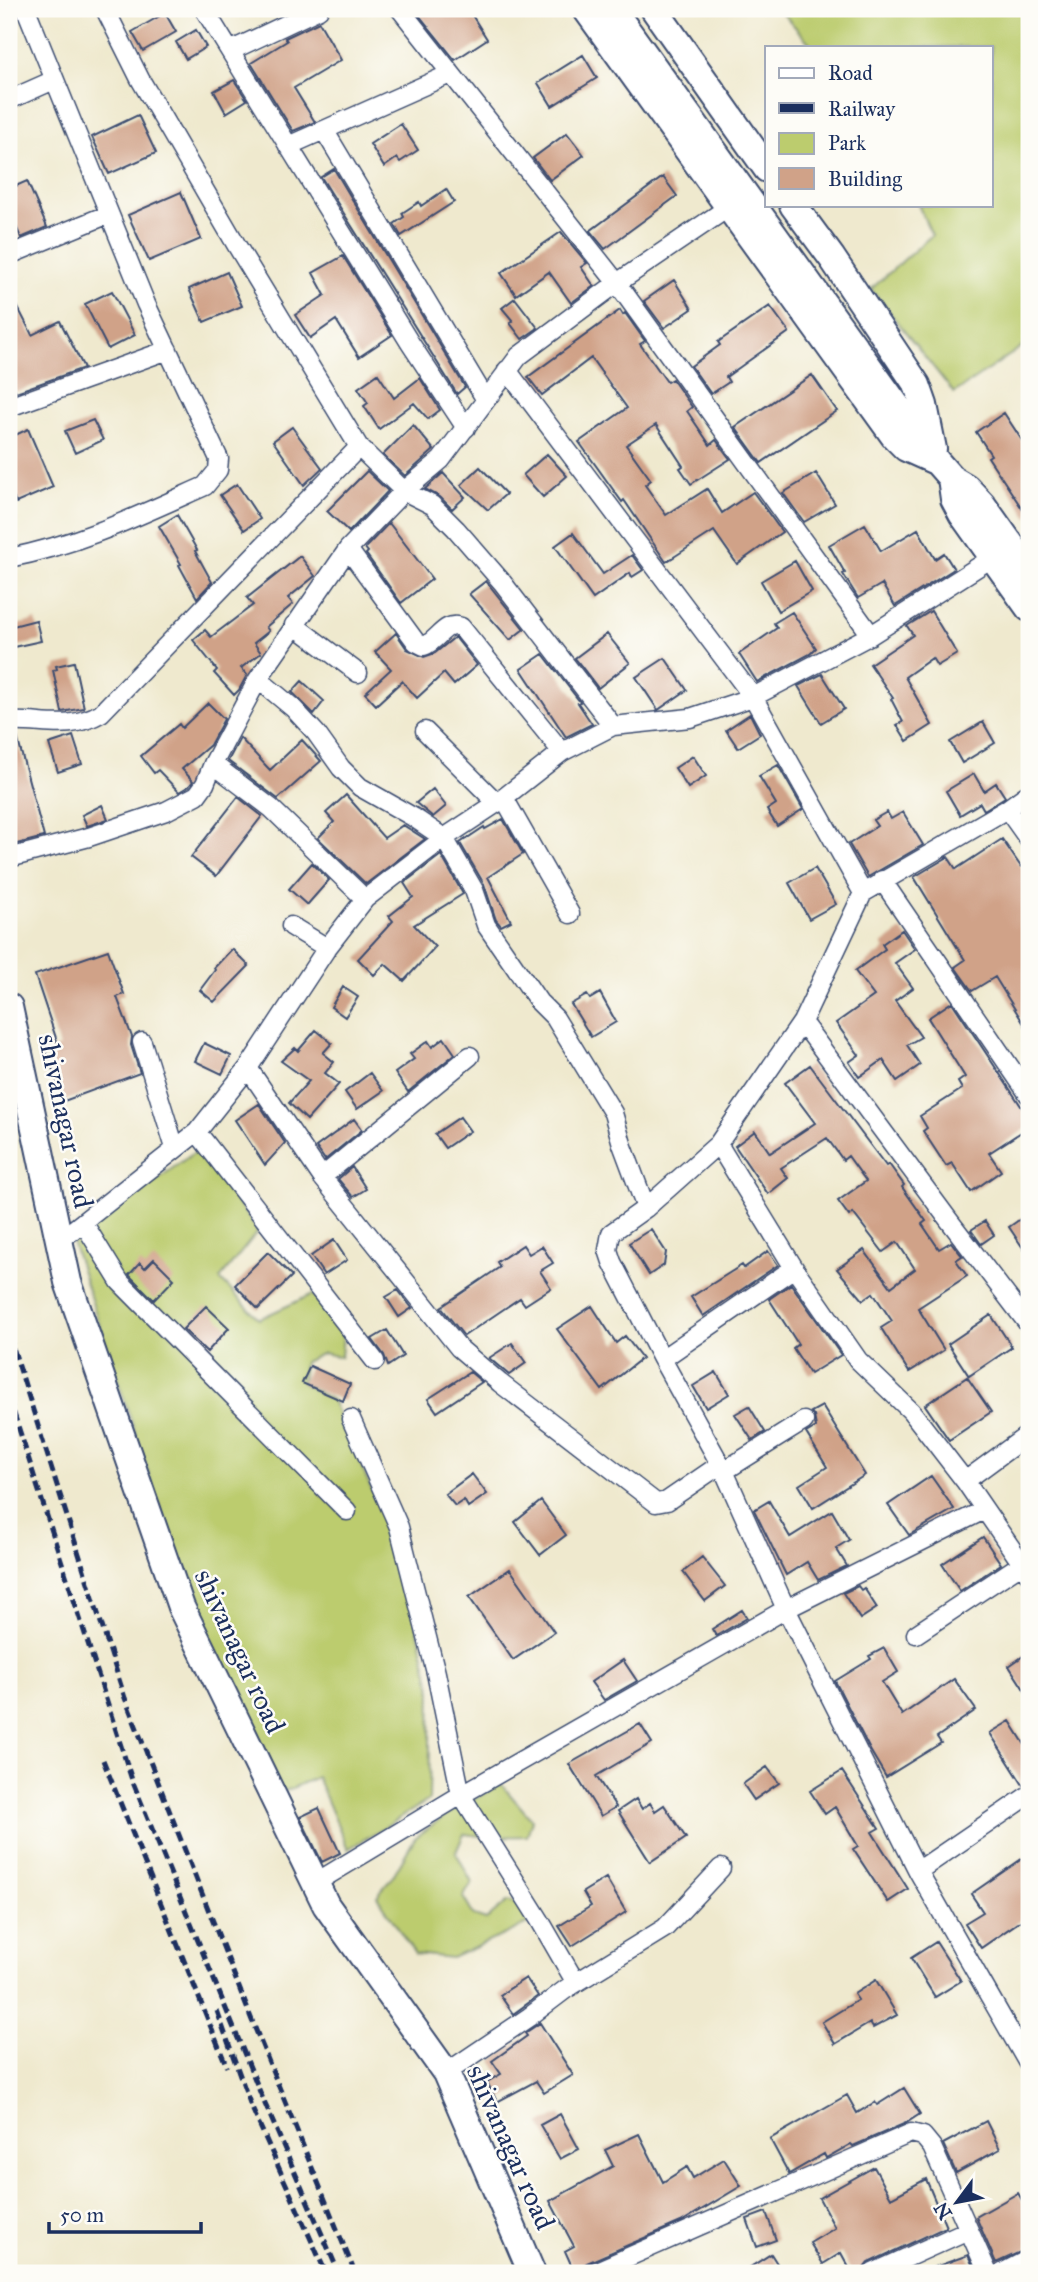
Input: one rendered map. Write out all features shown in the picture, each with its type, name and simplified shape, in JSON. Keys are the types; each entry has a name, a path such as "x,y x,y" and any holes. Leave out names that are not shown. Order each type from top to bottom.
{"street":[{"path":"9,558 41,552 86,538 205,486 218,470 219,459 109,214 26,9"},
{"path":"105,9 140,79 359,447 404,491 432,505 456,529 502,582 613,726"},
{"path":"204,9 410,343 466,428"},
{"path":"230,51 319,9"},
{"path":"400,9 617,283 871,635"},
{"path":"586,9 894,436 906,448 941,466"},
{"path":"612,9 941,466"},
{"path":"654,9 765,166"},
{"path":"288,146 450,75"},
{"path":"9,100 54,80"},
{"path":"324,130 486,400"},
{"path":"794,206 917,385 941,466 954,499 1023,571 1029,608"},
{"path":"9,858 89,837 183,804 197,795 258,679 348,549 404,491 441,460 507,370 532,344 729,207"},
{"path":"9,255 109,214"},
{"path":"9,407 168,350"},
{"path":"507,370 753,697 863,893"},
{"path":"9,722 31,720 64,725 101,713 359,447"},
{"path":"348,549 416,642 424,646 431,643 446,627 454,625 461,628 562,752"},
{"path":"59,1241 197,1132 248,1068 327,948 365,899 443,838 500,801 562,752 613,726 690,718 753,697 871,635 1002,552"},
{"path":"294,625 358,673"},
{"path":"258,679 293,708 359,788 413,817 443,838 474,890 485,925 539,1002 555,1018 613,1113 646,1208"},
{"path":"425,731 500,801 570,914"},
{"path":"213,764 271,808 365,899"},
{"path":"1029,793 1007,809 863,893 802,1022 718,1144 646,1208 611,1233 608,1250 662,1359 722,1467 786,1609 918,1871 1029,2065"},
{"path":"1007,809 1029,840"},
{"path":"882,880 1029,1095"},
{"path":"291,926 327,948"},
{"name":"shivanagar road","path":"9,1007 68,1282 181,1607 326,1905 446,2073 532,2273"},
{"path":"802,1022 1029,1325"},
{"path":"142,1042 175,1148"},
{"path":"322,1177 470,1056"},
{"path":"248,1068 322,1177 459,1348 500,1383 652,1500 661,1503 667,1501 804,1421"},
{"path":"197,1132 375,1361"},
{"path":"718,1144 794,1268 858,1360 912,1411 1027,1566 916,1634"},
{"path":"83,1223 120,1282 347,1511"},
{"path":"662,1359 794,1268"},
{"path":"351,1419 399,1527 436,1673 461,1795 576,1983"},
{"path":"965,1481 1029,1434"},
{"path":"315,1883 461,1795 786,1609 984,1510"},
{"path":"918,1871 1029,1795"},
{"path":"446,2073 576,1983 665,1928 721,1868"},
{"path":"592,2273 911,2133 923,2136 932,2147 988,2273"},
{"path":"873,2273 968,2230"},
{"path":"1002,2273 1029,2259"}],"green space":[{"path":"779,9 1029,9 1029,342 954,393 871,289 932,235 918,206 992,206 992,46 812,46"},
{"path":"199,1149 258,1231 220,1279 259,1319 313,1294 343,1334 341,1357 323,1353 304,1362 302,1383 332,1400 400,1554 431,1686 429,1800 348,1849 317,1777 281,1793 228,1683 171,1541 72,1242"},
{"path":"501,1784 532,1820 527,1836 490,1837 464,1834 456,1852 472,1883 463,1897 474,1916 486,1920 508,1901 528,1906 532,1922 452,1958 415,1954 377,1896 393,1876 415,1838 446,1815"}],"building":[{"path":"414,9 468,9 487,39 455,60"},
{"path":"165,13 176,32 143,51 132,32"},
{"path":"319,22 341,60 294,88 315,122 293,131 251,63 287,41 285,38"},
{"path":"196,30 206,47 186,59 176,42"},
{"path":"583,55 597,78 552,106 538,83"},
{"path":"234,80 247,100 226,113 214,91"},
{"path":"138,115 156,153 109,174 92,137"},
{"path":"401,124 418,150 400,162 397,158 384,167 370,144"},
{"path":"567,133 584,155 550,180 533,158"},
{"path":"334,169 465,387 457,394 321,177"},
{"path":"663,177 677,196 605,249 590,231"},
{"path":"27,181 47,227 21,238 9,210 9,189"},
{"path":"446,189 454,202 401,236 394,224 404,217 402,213 419,202 421,206"},
{"path":"181,192 201,239 149,261 128,215"},
{"path":"561,232 587,263 581,267 594,286 571,303 549,272 516,295 501,273"},
{"path":"343,256 392,335 359,357 336,320 310,338 295,315 325,295 313,273"},
{"path":"227,272 242,306 204,322 189,289"},
{"path":"674,280 692,309 664,328 644,301"},
{"path":"9,290 32,335 60,321 84,368 16,392 9,379"},
{"path":"112,291 135,335 108,349 85,304"},
{"path":"515,298 538,328 522,339 510,323 513,321 502,308"},
{"path":"770,306 789,332 726,377 729,382 711,394 691,366 720,345 718,342"},
{"path":"620,310 645,341 640,344 667,382 672,379 692,407 687,411 710,445 716,440 730,459 691,484 680,468 683,466 656,425 626,445 651,480 645,485 666,515 707,489 722,513 753,492 782,532 737,564 714,531 666,562 624,500 622,502 579,442 627,408 591,358 542,395 528,377"},
{"path":"378,374 394,398 420,378 440,410 428,419 414,403 379,429 364,406 368,403 358,388"},
{"path":"812,375 837,411 761,463 735,427"},
{"path":"1004,413 1029,451 1029,519 988,457 991,455 976,432"},
{"path":"93,420 103,440 75,453 65,431"},
{"path":"413,425 434,450 405,476 383,455"},
{"path":"292,427 322,468 304,485 273,441"},
{"path":"28,429 53,487 16,503 9,487 9,438"},
{"path":"547,454 567,476 543,497 523,475"},
{"path":"480,467 506,494 488,510 461,485"},
{"path":"367,471 388,491 349,532 327,511"},
{"path":"443,473 465,497 452,509 440,497 425,489"},
{"path":"816,473 835,504 804,522 783,493"},
{"path":"237,484 260,519 244,530 220,495"},
{"path":"177,515 212,582 197,598 159,526"},
{"path":"389,523 432,579 401,603 366,554 368,552 365,548"},
{"path":"865,524 881,551 918,529 935,559 944,553 954,569 895,606 882,584 858,598 829,545"},
{"path":"573,533 603,574 632,555 643,570 632,577 630,573 593,599 555,546"},
{"path":"300,556 315,576 288,598 293,604 266,627 269,631 254,643 261,653 241,668 247,675 234,695 214,673 217,670 193,640 205,630 211,637 253,605 247,598"},
{"path":"795,561 812,591 778,611 761,581"},
{"path":"486,581 524,629 510,640 469,594"},
{"path":"931,611 957,654 937,666 932,658 905,677 932,725 907,741 897,725 903,722 891,699 893,698 870,664 913,635 907,626"},
{"path":"792,612 816,648 810,654 757,682 739,654 777,628 774,623"},
{"path":"36,620 41,641 9,648 9,627"},
{"path":"396,633 407,649 424,657 435,653 455,637 477,665 454,685 444,673 417,698 402,681 376,705 365,693 391,669 375,652"},
{"path":"607,634 630,663 598,688 575,658"},
{"path":"543,654 580,702 578,703 592,724 566,737 521,669"},
{"path":"665,658 687,690 658,710 636,677"},
{"path":"74,662 84,708 62,712 53,670 57,669 56,666"},
{"path":"822,674 844,709 821,723 798,686"},
{"path":"302,681 324,701 314,714 292,692"},
{"path":"208,703 224,719 210,745 182,769 193,781 179,792 158,770 154,773 141,756 179,724 182,728"},
{"path":"750,714 760,734 738,748 726,730"},
{"path":"983,722 995,743 962,763 950,742"},
{"path":"9,733 16,733 44,837 9,846"},
{"path":"73,736 82,764 58,772 49,744"},
{"path":"240,738 270,770 302,740 321,761 278,799 228,761"},
{"path":"693,756 706,776 688,788 675,768"},
{"path":"778,765 803,809 777,826 767,810 776,804 759,776"},
{"path":"974,774 984,791 996,783 1005,797 984,810 980,803 960,815 946,791"},
{"path":"433,789 446,806 433,817 416,803"},
{"path":"346,795 384,838 403,825 425,839 366,884 318,838 334,822 326,813"},
{"path":"238,797 262,816 216,876 191,857"},
{"path":"102,805 108,819 87,826 82,815"},
{"path":"887,812 891,819 903,812 923,845 868,877 849,844 877,826 873,820"},
{"path":"503,819 523,854 488,877 511,921 501,926 496,920 484,884 460,843 484,827 485,829"},
{"path":"1002,839 1021,867 1029,862 1029,1032 995,977 972,991 955,967 965,960 914,877 948,857 956,869"},
{"path":"441,855 463,894 414,925 435,947 404,981 385,964 374,975 358,959 393,921 389,916 413,897 404,883"},
{"path":"312,863 329,880 307,905 289,889"},
{"path":"815,868 836,904 809,919 789,883"},
{"path":"902,930 915,949 895,963 913,988 895,1001 921,1037 907,1045 920,1065 897,1081 883,1060 859,1077 849,1062 859,1055 836,1023 874,996 855,971 885,949 882,944"},
{"path":"232,949 249,966 214,1002 200,990 214,968"},
{"path":"108,950 124,994 117,997 132,1037 131,1045 140,1073 64,1101 46,1051 59,1047 35,975"},
{"path":"343,987 358,997 345,1017 331,1007"},
{"path":"600,993 616,1022 591,1037 571,1004 587,995 590,999"},
{"path":"952,1002 1029,1118 1029,1127 989,1153 1001,1171 971,1192 952,1163 946,1166 923,1131 927,1128 920,1116 962,1089 958,1082 965,1077 928,1018"},
{"path":"316,1030 332,1043 323,1053 334,1062 325,1073 339,1084 307,1120 289,1103 309,1081 281,1061 295,1048 298,1051"},
{"path":"444,1038 455,1054 408,1092 395,1073 414,1059 410,1054 428,1041 432,1047"},
{"path":"204,1043 231,1056 222,1074 195,1061"},
{"path":"810,1065 886,1166 889,1164 904,1185 902,1187 926,1221 922,1224 939,1249 951,1242 962,1256 956,1260 967,1276 918,1308 944,1350 909,1372 881,1328 892,1321 873,1293 863,1300 837,1269 864,1250 891,1287 915,1269 897,1242 883,1252 853,1213 849,1216 838,1201 866,1181 848,1156 843,1160 827,1138 781,1168 788,1178 768,1194 735,1146 755,1131 770,1153 815,1123 785,1083"},
{"path":"370,1073 383,1091 357,1109 345,1092"},
{"path":"259,1104 285,1143 265,1165 235,1120"},
{"path":"460,1117 470,1131 445,1148 435,1134"},
{"path":"354,1119 362,1130 325,1160 316,1147"},
{"path":"352,1167 366,1189 353,1197 338,1179"},
{"path":"1029,1213 1029,1257 1009,1227"},
{"path":"985,1221 994,1235 981,1244 971,1230"},
{"path":"651,1229 666,1252 664,1265 649,1275 629,1243"},
{"path":"334,1240 347,1260 324,1275 311,1256"},
{"path":"523,1245 529,1254 542,1246 553,1263 540,1271 551,1288 525,1305 520,1298 464,1336 441,1307 500,1267 497,1262"},
{"path":"768,1251 778,1265 703,1316 691,1297 742,1265 744,1268"},
{"path":"268,1252 292,1276 258,1309 235,1285"},
{"path":"154,1259 174,1279 154,1300 129,1275 140,1263 145,1268"},
{"path":"791,1284 841,1355 810,1374 793,1348 798,1344 769,1299"},
{"path":"398,1290 412,1308 399,1317 386,1297"},
{"path":"206,1306 229,1328 207,1352 183,1329"},
{"path":"592,1306 616,1343 625,1336 642,1358 602,1390 557,1329"},
{"path":"991,1315 1012,1347 969,1376 948,1344"},
{"path":"387,1330 403,1356 388,1366 384,1355 372,1339"},
{"path":"512,1343 526,1363 509,1375 489,1358"},
{"path":"310,1366 350,1384 343,1401 302,1383"},
{"path":"470,1372 482,1382 437,1412 428,1399"},
{"path":"716,1372 729,1394 706,1408 693,1386"},
{"path":"967,1377 991,1412 949,1440 925,1405"},
{"path":"749,1406 765,1432 752,1440 735,1414"},
{"path":"822,1406 865,1475 813,1508 799,1485 827,1467 806,1433 816,1427 811,1412"},
{"path":"472,1474 487,1494 468,1507 464,1500 455,1506 445,1494"},
{"path":"931,1476 954,1509 909,1535 888,1505"},
{"path":"541,1501 566,1535 540,1555 515,1522"},
{"path":"769,1501 790,1537 832,1511 849,1540 836,1548 847,1566 818,1580 807,1562 786,1575 754,1510"},
{"path":"983,1537 1001,1564 960,1591 942,1564"},
{"path":"702,1557 725,1586 705,1601 683,1572"},
{"path":"510,1569 554,1632 513,1660 469,1597"},
{"path":"858,1586 861,1590 864,1588 877,1608 860,1619 843,1593"},
{"path":"742,1610 747,1618 716,1636 712,1629"},
{"path":"884,1648 898,1672 882,1682 902,1715 954,1679 976,1710 937,1737 941,1743 886,1777 835,1681"},
{"path":"1029,1652 1029,1697 1009,1666"},
{"path":"623,1660 637,1681 604,1700 591,1682"},
{"path":"1010,1721 1029,1751 1029,1784 1023,1785 990,1733"},
{"path":"640,1724 652,1743 596,1776 616,1807 601,1816 569,1764"},
{"path":"767,1767 779,1783 754,1800 743,1784"},
{"path":"842,1771 879,1828 872,1832 908,1889 888,1902 853,1849 858,1846 835,1807 825,1814 810,1791"},
{"path":"636,1799 642,1809 650,1803 655,1811 664,1805 686,1838 650,1862 618,1811"},
{"path":"319,1808 340,1853 322,1862 300,1817"},
{"path":"1029,1854 1029,1915 981,1948 965,1923 983,1912 971,1894"},
{"path":"606,1878 626,1912 572,1946 559,1926 591,1906 583,1892"},
{"path":"936,1942 961,1981 935,1997 911,1958"},
{"path":"526,1978 538,1996 513,2014 500,1995"},
{"path":"876,1980 897,2015 873,2028 870,2023 835,2044 822,2022 858,2000 854,1994"},
{"path":"540,2023 573,2075 544,2093 536,2081 497,2102 487,2082 501,2074 492,2061 527,2036 525,2033"},
{"path":"904,2088 920,2114 906,2123 853,2146 851,2144 826,2158 824,2154 789,2174 770,2139 847,2095 857,2113 875,2102 877,2105"},
{"path":"560,2114 579,2149 560,2159 540,2125"},
{"path":"986,2121 1000,2149 956,2173 943,2144"},
{"path":"639,2134 663,2182 687,2167 693,2178 724,2159 741,2186 681,2222 574,2271 565,2251 574,2246 550,2201 613,2166 605,2150"},
{"path":"874,2167 891,2198 926,2179 946,2227 868,2263 860,2273 852,2273 841,2253 823,2264 810,2243 835,2228 819,2198"},
{"path":"1018,2193 1029,2212 1029,2248 996,2263 976,2217"},
{"path":"766,2212 776,2240 757,2247 747,2219"},
{"path":"771,2254 783,2273 741,2273"},
{"path":"968,2255 976,2273 924,2273 924,2271"}],"railway":[{"path":"9,1335 125,1698 355,2273"},
{"path":"9,1398 132,1780 265,2104 339,2273"},
{"path":"103,1760 227,2067"},
{"path":"217,2011 251,2106 326,2273"}]}
